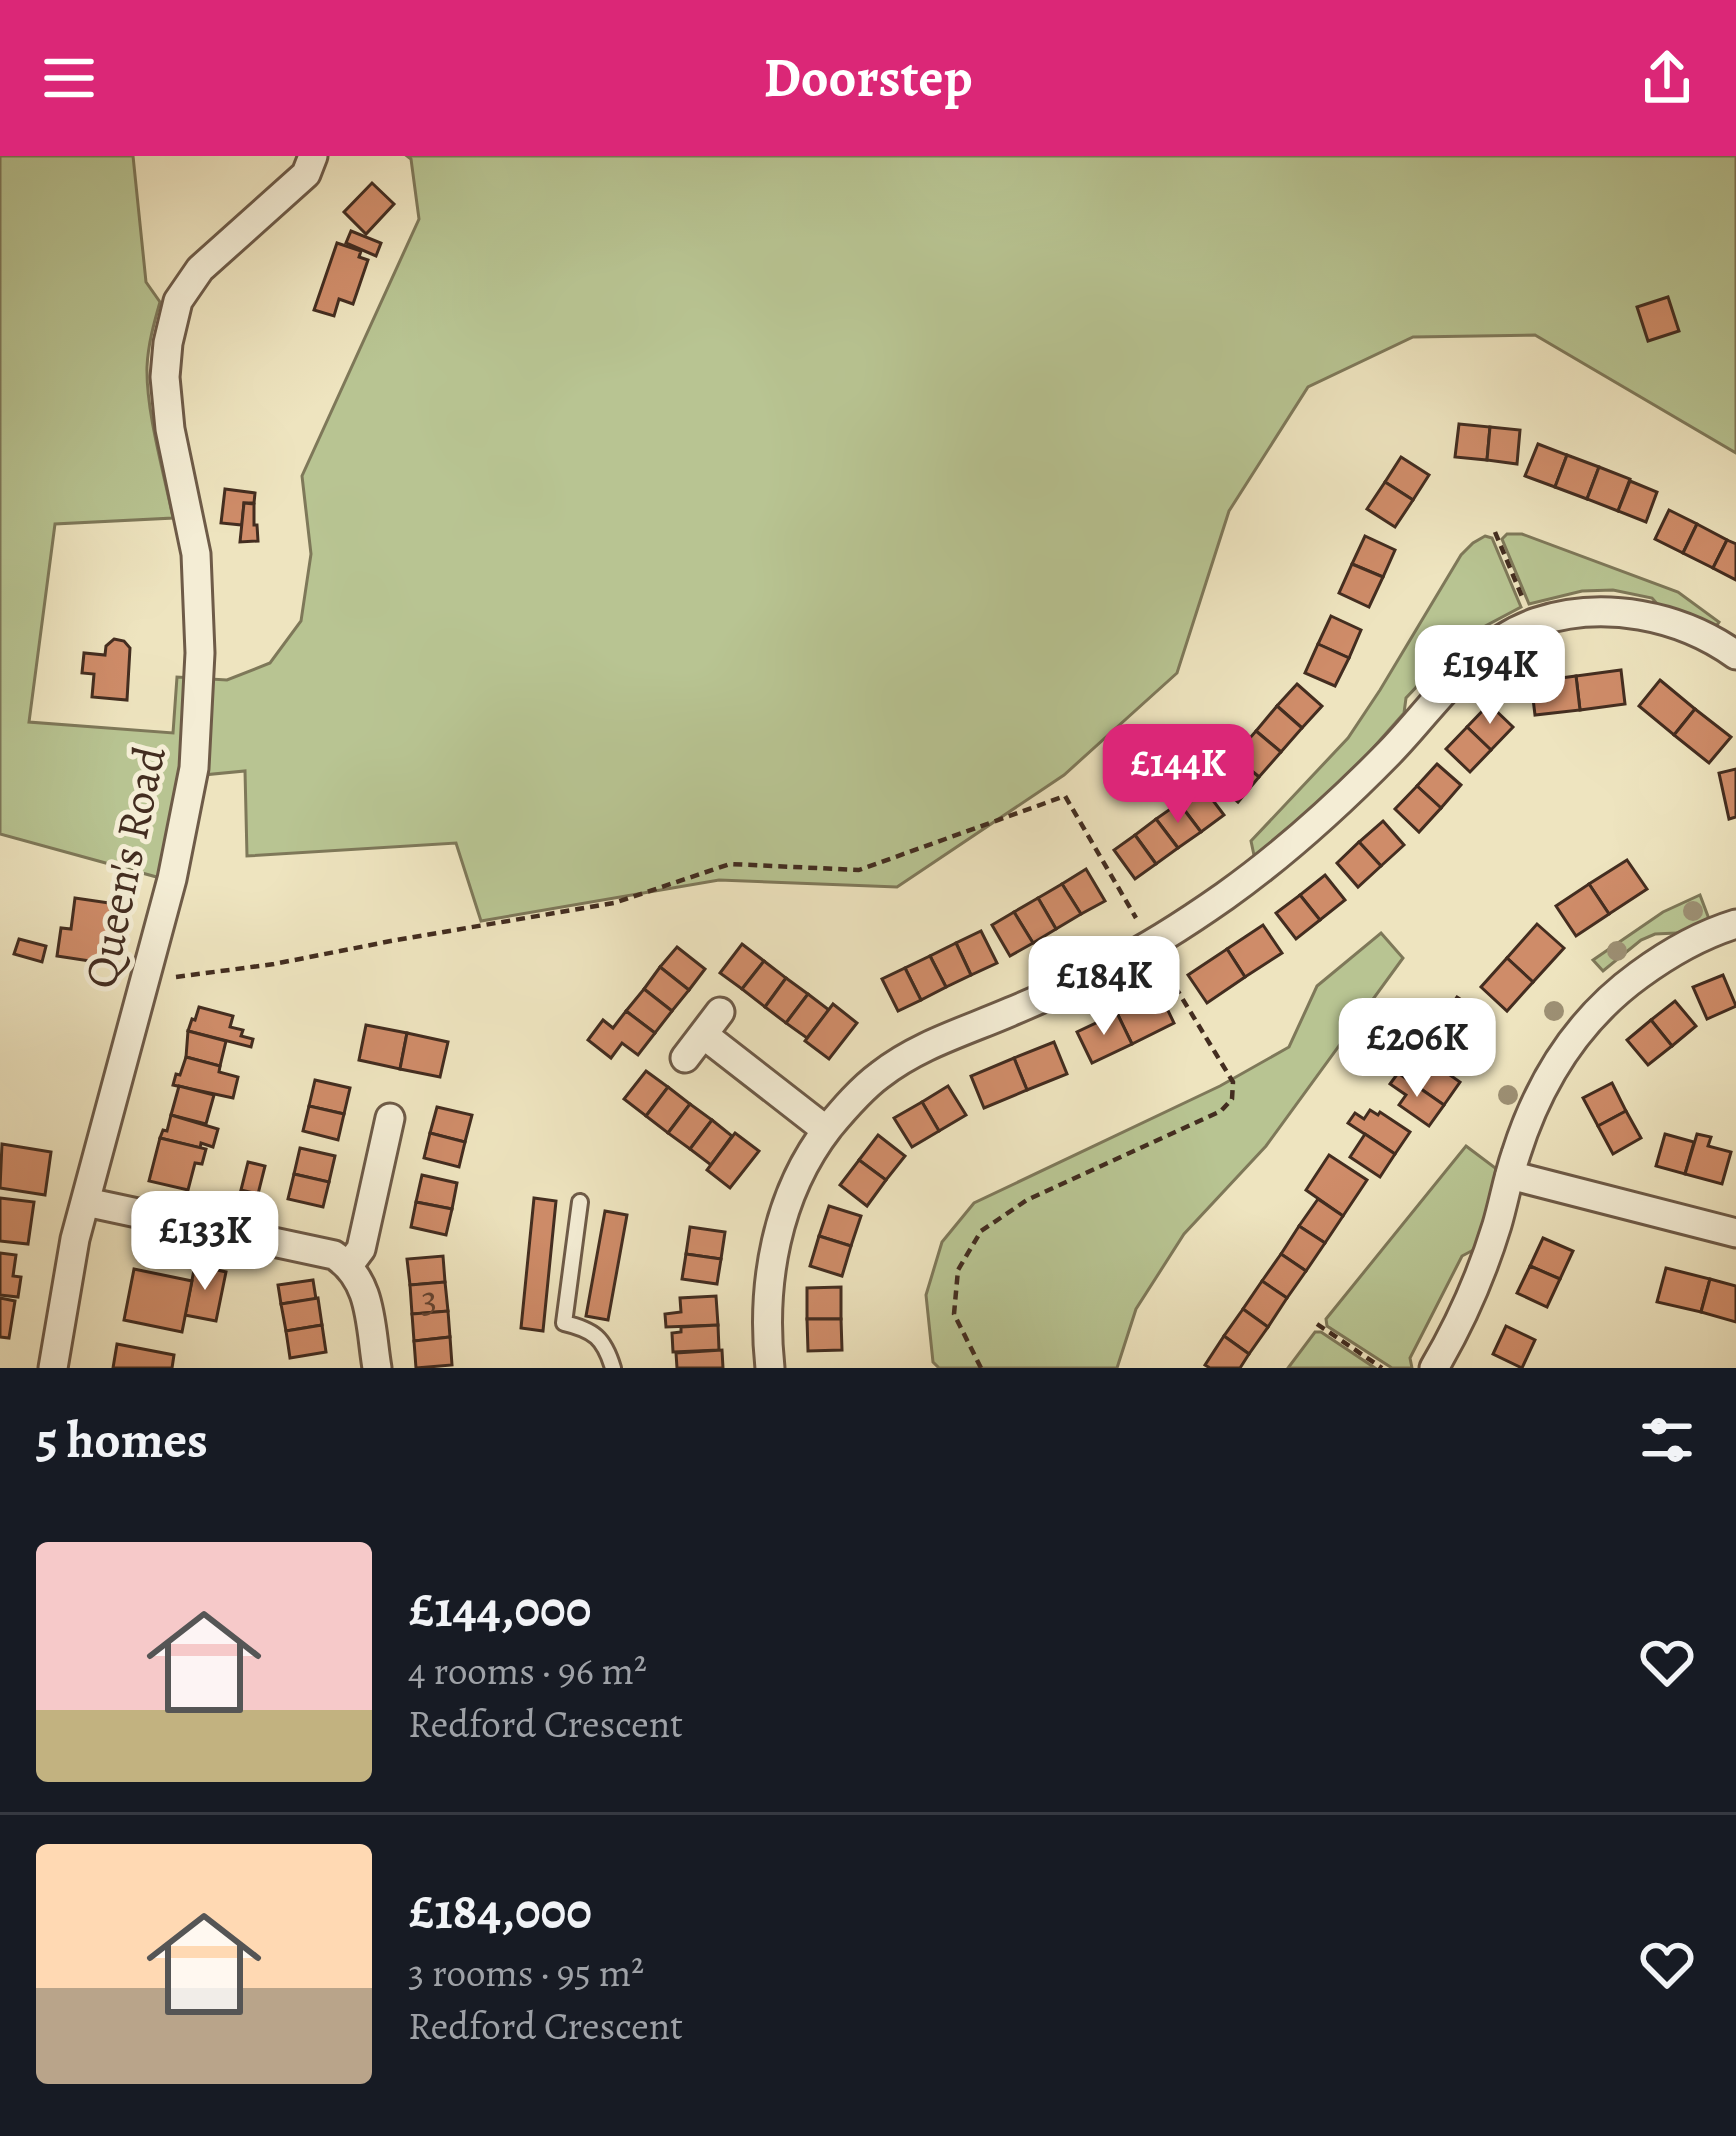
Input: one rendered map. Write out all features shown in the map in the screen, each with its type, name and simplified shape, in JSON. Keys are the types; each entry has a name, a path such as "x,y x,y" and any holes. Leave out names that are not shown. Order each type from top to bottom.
{"street":[{"name":"Queen's Road","path":"53,1368 74,1239 172,879 194,768 200,653 196,554 170,429 165,376 168,343 178,301 200,269 306,174 313,156"},
{"path":"770,1368 767,1306 778,1230 794,1188 826,1130 878,1076 908,1056 1150,945 1226,896 1273,860 1390,752 1475,658 1533,623 1591,612 1626,613 1672,622 1736,655"},
{"path":"1434,1368 1480,1271 1534,1104 1553,1067 1599,1007 1658,961 1736,924"},
{"path":"685,1058 712,1023 826,1130"},
{"path":"349,1265 361,1249 390,1118"},
{"path":"1510,1175 1736,1233"},
{"path":"86,1202 334,1255 349,1265 364,1289 377,1368"}],"lane":[{"path":"580,1202 564,1324 596,1334 613,1368"}],"path":[{"path":"1495,532 1533,623"},
{"path":"144,981 274,964 614,903 730,864 859,870 1066,796 1233,1082 1232,1099 1221,1111 1027,1200 981,1231 958,1270 954,1314 981,1368"},
{"path":"1317,1324 1382,1368"}],"green space":[{"path":"0,156 133,156 146,282 160,302 147,385 173,518 55,524 29,722 173,733 177,677 227,680 270,663 301,621 311,554 302,476 419,219 407,156 1736,156 1736,453 1535,335 1413,337 1308,387 1229,511 1177,673 1064,775 897,887 719,880 481,921 456,843 247,856 245,771 183,777 164,879 0,834"},
{"path":"1507,534 1522,534 1678,592 1719,622 1715,628 1660,607 1652,598 1613,590 1582,591 1529,604 1502,539"},
{"path":"1485,536 1492,538 1521,607 1456,645 1406,698 1404,713 1351,773 1255,860 1251,841 1348,738 1461,555"},
{"path":"1700,895 1709,919 1677,933 1641,940 1603,971 1593,960 1663,912"},
{"path":"1381,933 1403,958 1266,1146 1184,1234 1136,1309 1117,1368 939,1368 933,1362 926,1295 942,1242 974,1203 1220,1086 1289,1047 1317,986"},
{"path":"1466,1146 1498,1170 1479,1247 1462,1256 1410,1358 1412,1368 1392,1368 1327,1326 1326,1319"},
{"path":"1315,1332 1321,1332 1375,1368 1288,1368"}],"building":[{"path":"372,183 394,204 366,234 344,212"},
{"path":"351,231 381,243 376,256 346,243"},
{"path":"337,243 361,251 359,257 368,260 353,304 339,299 334,316 314,310"},
{"path":"1668,297 1679,331 1648,341 1637,307"},
{"path":"1459,424 1490,427 1487,460 1455,457"},
{"path":"1490,427 1520,430 1517,464 1487,460"},
{"path":"1538,444 1567,455 1555,487 1525,476"},
{"path":"1567,455 1599,467 1587,499 1555,487"},
{"path":"1401,457 1429,475 1413,500 1385,482"},
{"path":"1599,467 1630,479 1618,511 1587,499"},
{"path":"1630,481 1657,492 1646,522 1618,511"},
{"path":"1385,482 1413,500 1395,527 1367,509"},
{"path":"225,489 255,493 254,503 244,503 242,525 221,523"},
{"path":"244,503 254,504 258,541 240,542"},
{"path":"1669,510 1697,524 1683,553 1655,539"},
{"path":"1697,524 1727,540 1713,568 1683,553"},
{"path":"1365,536 1395,550 1383,577 1352,564"},
{"path":"1727,540 1736,544 1736,580 1713,568"},
{"path":"1352,564 1383,577 1369,607 1339,593"},
{"path":"1331,616 1361,630 1349,658 1318,644"},
{"path":"114,639 130,648 127,700 92,697 94,674 82,673 84,653 105,655"},
{"path":"1318,644 1349,658 1335,686 1305,673"},
{"path":"1621,670 1625,704 1580,710 1576,676"},
{"path":"1576,676 1580,710 1535,715 1531,682"},
{"path":"1660,680 1695,709 1674,735 1639,706"},
{"path":"1297,684 1322,706 1302,728 1277,706"},
{"path":"1489,704 1513,727 1491,750 1467,727"},
{"path":"1277,706 1302,728 1281,752 1256,731"},
{"path":"1695,709 1731,737 1709,763 1674,735"},
{"path":"1467,727 1491,750 1470,772 1446,749"},
{"path":"1256,731 1281,752 1259,777 1234,756"},
{"path":"1234,756 1259,777 1238,802 1213,780"},
{"path":"1437,764 1461,785 1441,808 1417,786"},
{"path":"1736,769 1736,817 1729,819 1719,773"},
{"path":"1202,786 1224,815 1201,832 1179,803"},
{"path":"1417,786 1441,808 1419,832 1395,809"},
{"path":"1179,803 1201,832 1178,848 1156,819"},
{"path":"1156,819 1178,848 1156,864 1135,835"},
{"path":"1383,821 1404,845 1381,866 1359,842"},
{"path":"1135,835 1156,864 1135,879 1114,850"},
{"path":"1359,842 1381,866 1358,887 1337,863"},
{"path":"1627,860 1647,889 1609,914 1589,884"},
{"path":"1086,869 1105,901 1081,914 1062,884"},
{"path":"1325,875 1345,900 1320,920 1300,895"},
{"path":"1062,884 1081,914 1056,929 1038,898"},
{"path":"1589,884 1609,914 1576,936 1556,906"},
{"path":"1300,895 1320,920 1296,939 1276,913"},
{"path":"75,898 116,904 103,963 57,956 61,928 71,929"},
{"path":"1038,898 1056,929 1033,943 1014,912"},
{"path":"1014,912 1033,943 1010,956 992,925"},
{"path":"1537,924 1564,948 1533,982 1507,958"},
{"path":"1263,925 1282,953 1245,977 1227,949"},
{"path":"981,931 997,963 971,975 956,943"},
{"path":"19,939 46,946 42,962 14,954"},
{"path":"956,943 971,975 946,987 930,956"},
{"path":"742,944 764,961 742,989 720,973"},
{"path":"677,947 705,969 689,990 660,967"},
{"path":"1227,949 1245,977 1207,1003 1188,975"},
{"path":"930,956 946,987 921,1000 905,968"},
{"path":"1507,958 1533,982 1507,1011 1481,987"},
{"path":"764,961 786,978 765,1007 742,989"},
{"path":"660,967 689,990 672,1011 644,989"},
{"path":"905,968 921,1000 898,1011 882,979"},
{"path":"1723,975 1736,1006 1707,1019 1693,987"},
{"path":"786,978 808,994 786,1023 765,1007"},
{"path":"644,989 672,1011 655,1033 626,1011"},
{"path":"1159,992 1174,1023 1132,1044 1117,1013"},
{"path":"808,994 829,1010 807,1038 786,1023"},
{"path":"1457,997 1488,1017 1473,1039 1442,1019"},
{"path":"1675,1001 1696,1026 1672,1046 1651,1020"},
{"path":"833,1004 857,1023 829,1059 805,1041"},
{"path":"199,1007 233,1016 230,1027 253,1039 251,1047 188,1031"},
{"path":"626,1011 655,1033 638,1055 622,1043 611,1058 588,1040 603,1020 613,1028"},
{"path":"1117,1013 1132,1044 1092,1063 1077,1032"},
{"path":"1442,1019 1473,1039 1458,1061 1428,1041"},
{"path":"1651,1020 1672,1046 1648,1065 1627,1040"},
{"path":"366,1025 407,1033 400,1069 359,1060"},
{"path":"188,1031 226,1041 220,1066 186,1057"},
{"path":"407,1033 448,1042 440,1077 400,1069"},
{"path":"1054,1042 1067,1074 1027,1090 1014,1058"},
{"path":"186,1057 220,1066 219,1072 238,1077 233,1098 173,1085"},
{"path":"1014,1058 1027,1090 984,1108 971,1076"},
{"path":"1430,1061 1460,1082 1444,1105 1398,1073 1404,1064 1420,1075"},
{"path":"646,1071 668,1087 646,1116 624,1099"},
{"path":"1398,1073 1444,1105 1429,1126 1399,1105 1406,1095 1390,1084"},
{"path":"315,1080 350,1088 344,1114 309,1106"},
{"path":"1612,1083 1626,1111 1598,1126 1583,1098"},
{"path":"179,1086 214,1095 206,1124 171,1115"},
{"path":"948,1086 966,1115 939,1131 922,1102"},
{"path":"668,1087 690,1104 668,1133 646,1116"},
{"path":"922,1102 939,1131 912,1147 894,1118"},
{"path":"690,1104 712,1120 690,1149 668,1133"},
{"path":"309,1106 344,1114 338,1140 303,1131"},
{"path":"437,1107 472,1115 465,1142 430,1133"},
{"path":"1370,1110 1410,1132 1395,1154 1348,1123 1355,1113 1364,1119"},
{"path":"1626,1111 1641,1138 1613,1154 1598,1126"},
{"path":"171,1115 218,1129 213,1147 160,1138"},
{"path":"712,1120 732,1136 711,1165 690,1149"},
{"path":"430,1133 465,1142 459,1167 424,1158"},
{"path":"735,1133 759,1151 730,1188 707,1170"},
{"path":"1365,1134 1395,1154 1380,1177 1350,1157"},
{"path":"1665,1134 1694,1142 1685,1174 1656,1166"},
{"path":"1697,1134 1711,1137 1708,1146 1731,1152 1722,1184 1685,1174"},
{"path":"878,1135 905,1156 886,1180 859,1160"},
{"path":"160,1138 206,1149 202,1164 195,1163 188,1190 149,1181"},
{"path":"2,1144 51,1152 45,1195 0,1188"},
{"path":"300,1148 335,1156 329,1182 294,1174"},
{"path":"1329,1155 1367,1180 1343,1216 1306,1190"},
{"path":"859,1160 886,1180 867,1206 840,1185"},
{"path":"248,1162 265,1166 258,1194 241,1190"},
{"path":"294,1174 329,1182 323,1207 288,1199"},
{"path":"422,1175 457,1183 452,1209 416,1202"},
{"path":"0,1198 34,1202 28,1244 0,1241"},
{"path":"534,1198 556,1201 543,1331 521,1328"},
{"path":"1318,1199 1343,1216 1325,1243 1299,1226"},
{"path":"416,1202 452,1209 446,1235 411,1227"},
{"path":"829,1206 861,1216 851,1246 819,1236"},
{"path":"605,1211 627,1215 608,1320 586,1316"},
{"path":"1299,1226 1325,1243 1306,1271 1281,1254"},
{"path":"690,1227 725,1232 721,1259 686,1254"},
{"path":"819,1236 851,1246 842,1276 810,1266"},
{"path":"1543,1238 1573,1251 1560,1279 1530,1266"},
{"path":"0,1253 16,1255 13,1276 21,1277 18,1297 0,1295"},
{"path":"686,1254 721,1259 717,1284 682,1279"},
{"path":"1281,1254 1306,1271 1287,1298 1262,1281"},
{"path":"443,1256 445,1282 410,1285 407,1259"},
{"path":"195,1265 226,1272 216,1321 185,1315"},
{"path":"1530,1266 1560,1279 1547,1307 1517,1293"},
{"path":"1666,1268 1710,1279 1701,1312 1657,1302"},
{"path":"134,1269 192,1281 182,1332 124,1320"},
{"path":"1710,1279 1736,1286 1736,1322 1701,1312"},
{"path":"313,1280 316,1299 281,1304 278,1285"},
{"path":"1262,1281 1287,1298 1268,1327 1243,1309"},
{"path":"445,1282 448,1311 412,1314 410,1285"},
{"path":"841,1287 841,1319 807,1319 807,1288"},
{"path":"716,1296 718,1325 666,1327 665,1314 681,1312 680,1298"},
{"path":"0,1298 15,1301 9,1338 0,1337"},
{"path":"318,1298 322,1325 286,1331 281,1304"},
{"path":"1243,1309 1268,1327 1249,1354 1224,1336"},
{"path":"448,1311 450,1337 414,1341 412,1314"},
{"path":"807,1319 841,1319 842,1350 808,1351"},
{"path":"322,1325 326,1352 290,1358 286,1331"},
{"path":"718,1325 719,1350 673,1352 672,1333 681,1332 681,1327"},
{"path":"1506,1326 1535,1340 1522,1368 1493,1354"},
{"path":"1224,1336 1249,1354 1240,1368 1205,1365"},
{"path":"450,1337 452,1365 416,1368 414,1341"},
{"path":"117,1344 174,1355 172,1368 113,1368"},
{"path":"722,1350 723,1368 677,1368 676,1353"}]}
